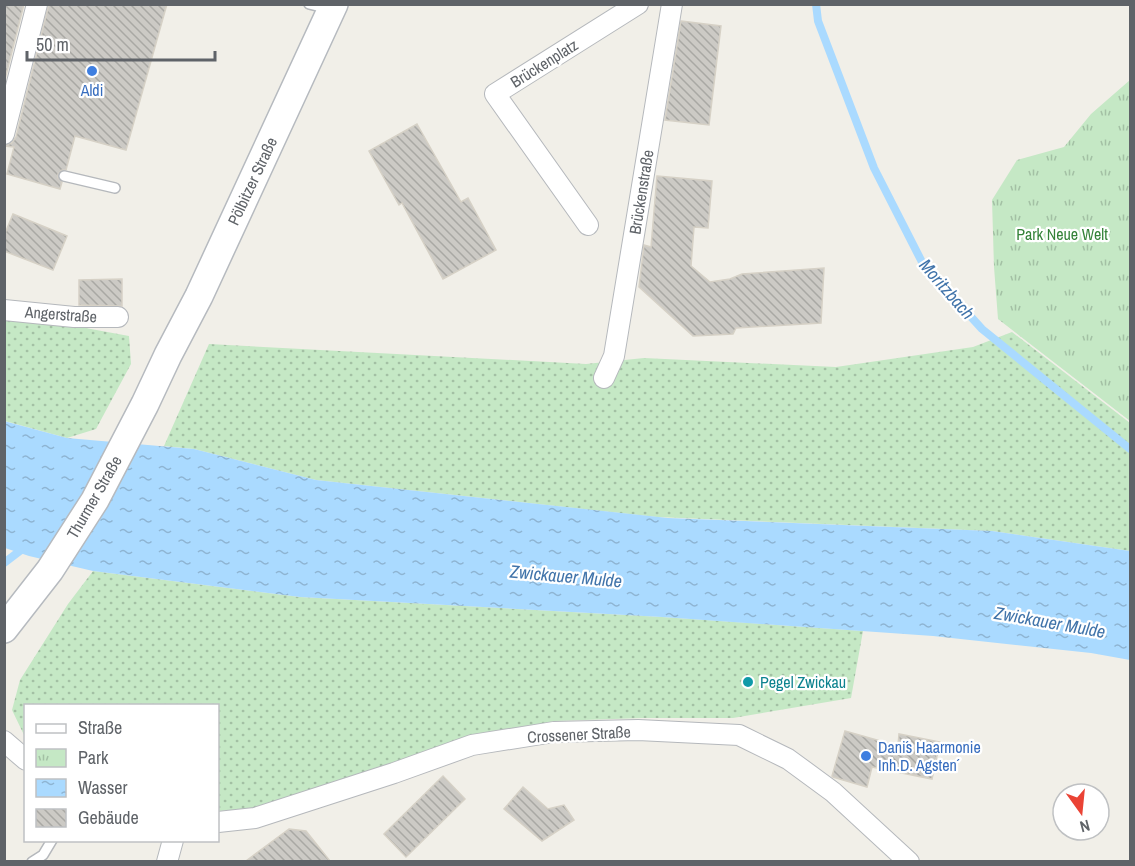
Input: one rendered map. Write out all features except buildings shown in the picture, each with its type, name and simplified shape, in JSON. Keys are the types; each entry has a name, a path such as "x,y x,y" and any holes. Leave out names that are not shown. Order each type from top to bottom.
{"street":[{"path":"4,134 37,4"},
{"name":"Brückenplatz","path":"588,225 495,94 638,4"},
{"name":"Brückenstraße","path":"604,378 614,356 672,4"},
{"name":"Pölbitzer Straße","path":"168,355 199,296 325,6"},
{"name":"Angerstraße","path":"4,310 74,317 118,317"},
{"name":"Thurmer Straße","path":"4,628 50,570 95,500 146,404 168,355"},
{"name":"Crossener Straße","path":"219,822 255,818 472,745 554,732 638,730 740,735 788,759 824,785 909,861"},
{"path":"4,741 24,758"},
{"path":"167,861 172,842"}],"lane":[{"path":"64,176 115,188"},
{"path":"32,861 43,855 51,842"}],"green space":[{"name":"Park Neue Welt","path":"1130,80 1130,421 998,319 992,200 1017,160 1064,147 1091,114"},
{"path":"4,313 129,336 131,364 96,429 67,438 5,421"},
{"path":"1012,332 1130,423 1130,551 992,531 657,517 316,480 194,449 164,446 209,344 586,364 644,358 836,367 973,347"},
{"path":"93,571 300,597 662,617 863,631 851,698 733,718 555,721 474,737 259,808 219,811 219,704 24,704 24,735 12,710 20,680 68,604"}],"water":[{"name":"Zwickauer Mulde","path":"4,421 67,438 194,449 316,480 668,518 992,531 1130,551 1130,660 1091,653 933,636 662,617 300,597 93,571 5,548"}],"waterway":[{"name":"Moritzbach","path":"816,4 818,21 874,168 923,264 982,329 1130,449"},
{"path":"4,563 25,547"}],"place":[{"name":"Aldi","path":"92,71"},
{"name":"Pegel Zwickau","path":"748,682"},
{"name":"Dani´s Haarmonie Inh.D. Agsten´","path":"866,756"}]}
